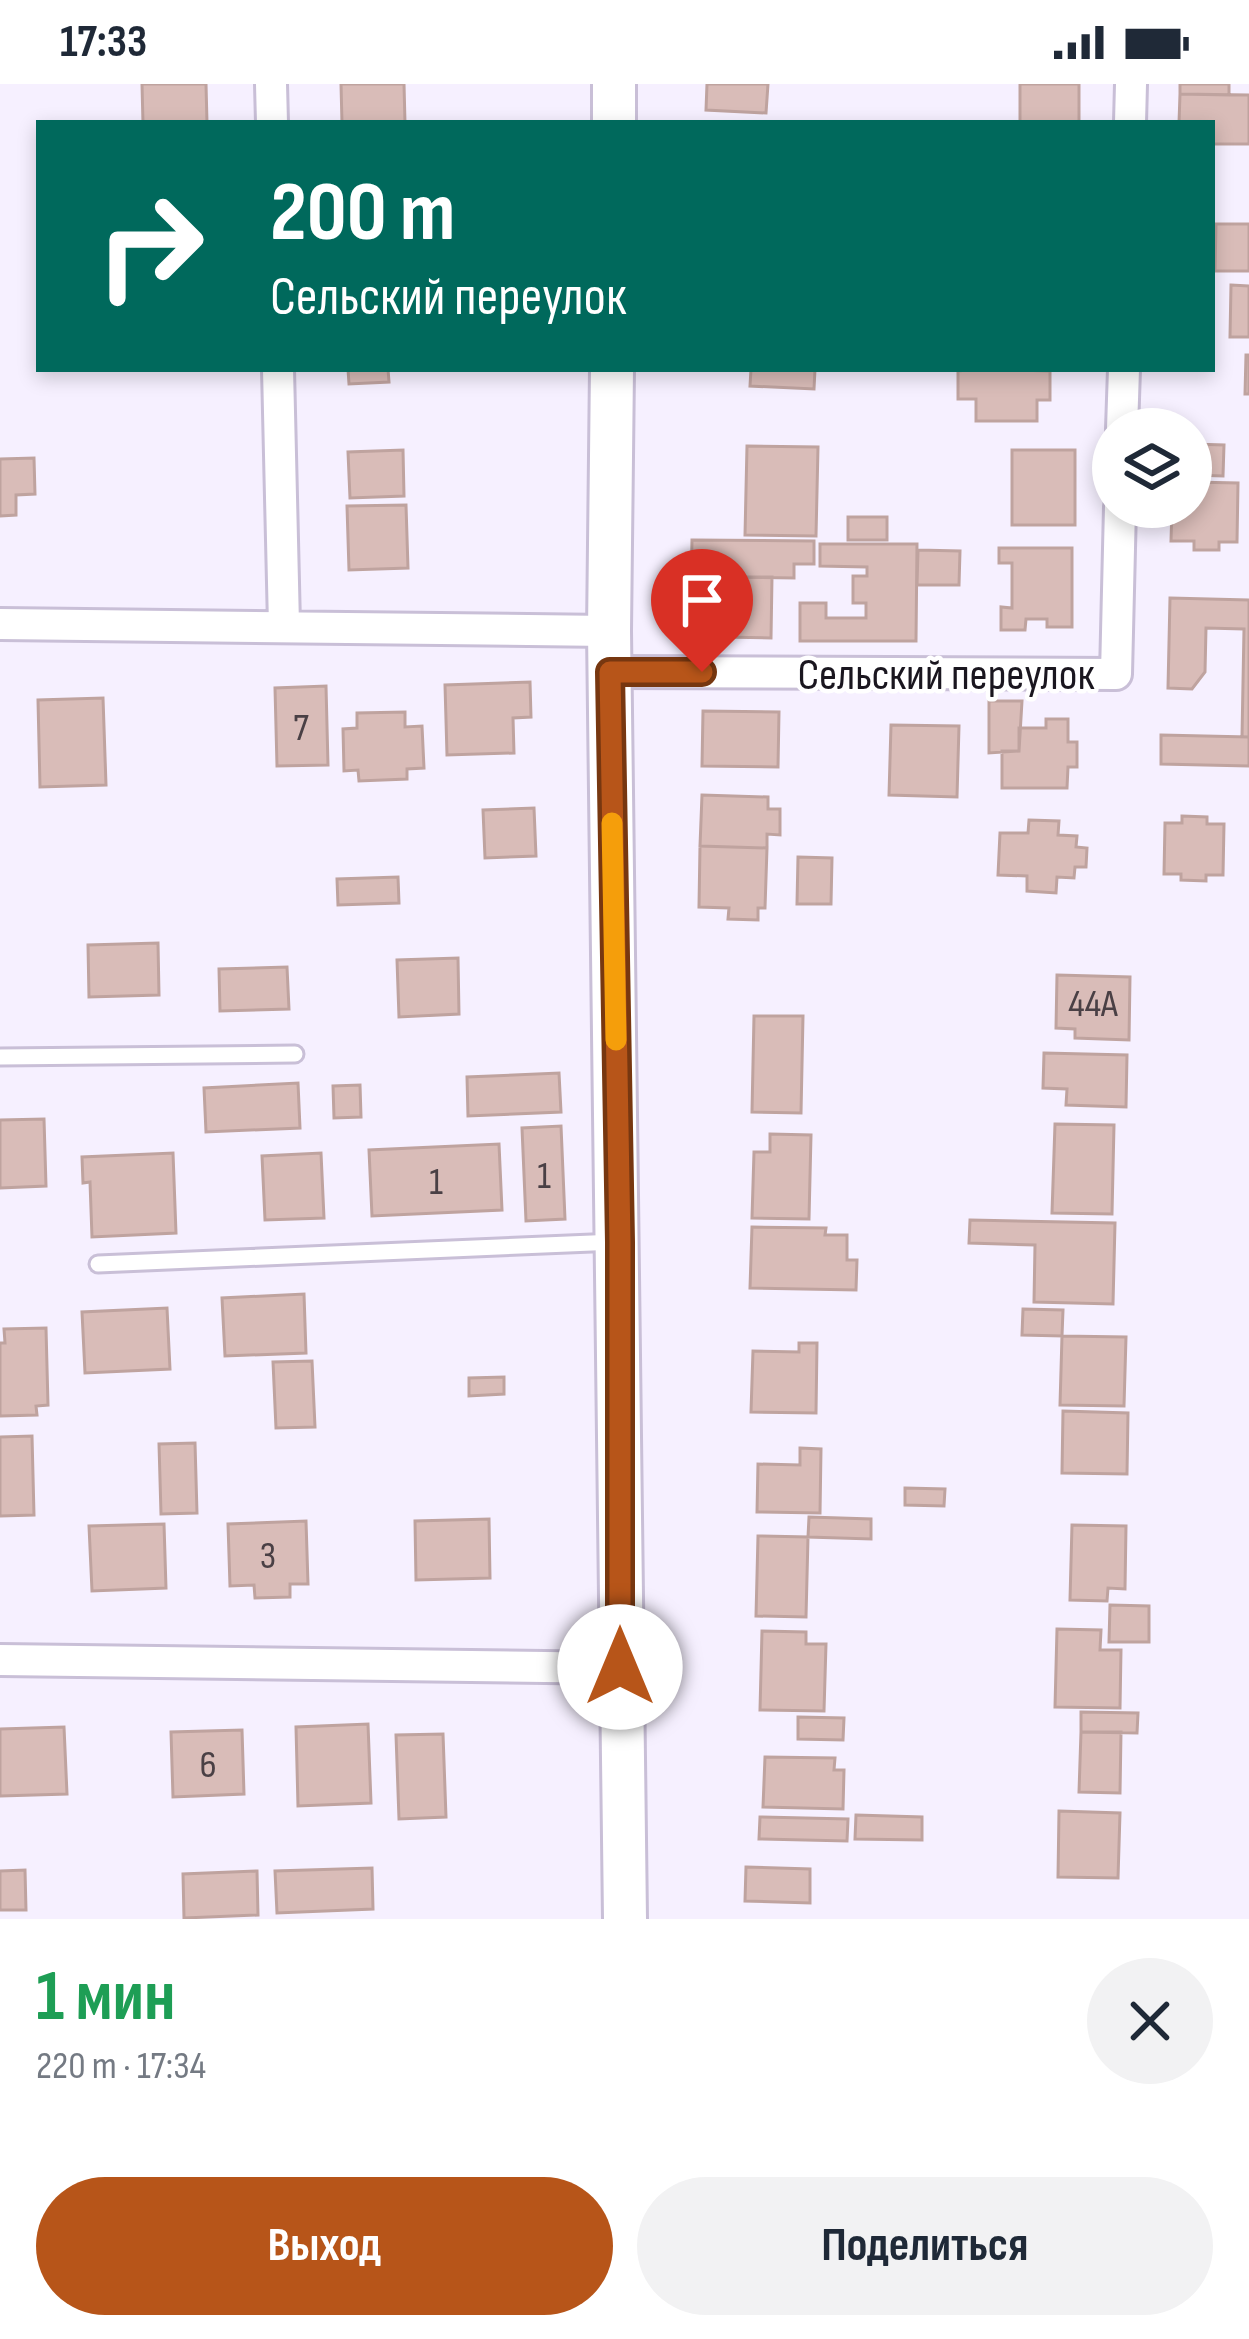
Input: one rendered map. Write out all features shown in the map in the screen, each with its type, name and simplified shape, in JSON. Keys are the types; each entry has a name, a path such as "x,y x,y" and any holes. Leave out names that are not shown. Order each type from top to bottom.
{"main road":[{"path":"614,84 614,120"},
{"path":"612,372 609,651 625,1919"}],"street":[{"path":"271,84 272,120"},
{"path":"1130,120 1131,84"},
{"path":"278,372 284,625"},
{"path":"1123,408 1124,372"},
{"name":"Сельский переулок","path":"609,651 1116,674 1119,528"},
{"path":"0,624 284,625 609,651"},
{"path":"0,1660 620,1667"}],"lane":[{"path":"0,1057 296,1054"},
{"path":"98,1264 620,1242"}],"building":[{"path":"142,84 206,84 207,120 143,120"},
{"path":"341,84 404,84 405,120 342,120"},
{"path":"707,84 768,84 766,113 706,110"},
{"path":"1020,84 1079,84 1079,120 1020,120"},
{"path":"1180,84 1229,84 1229,95 1180,94"},
{"path":"1180,94 1249,95 1249,144 1215,144 1215,120 1179,120"},
{"path":"1216,224 1249,224 1249,271 1215,271"},
{"path":"1231,285 1249,286 1249,337 1230,337"},
{"path":"1249,355 1249,394 1245,394"},
{"path":"348,372 388,372 389,382 349,384"},
{"path":"751,372 815,372 814,389 750,386"},
{"path":"958,372 1050,372 1050,400 1037,400 1037,421 976,421 976,399 958,399"},
{"path":"1212,445 1224,445 1223,476 1212,476"},
{"path":"747,446 818,447 816,536 745,535"},
{"path":"403,450 404,496 350,498 348,452"},
{"path":"1012,450 1075,450 1075,525 1012,525"},
{"path":"34,458 35,494 16,495 16,515 0,516 0,459"},
{"path":"1212,482 1238,483 1237,542 1219,542 1219,550 1194,550 1194,541 1171,541 1171,528 1212,528"},
{"path":"406,505 408,568 349,570 347,506"},
{"path":"848,517 887,517 887,540 848,540"},
{"path":"692,540 814,541 814,564 794,564 794,578 723,577 722,637 690,637"},
{"path":"820,544 917,544 916,641 800,641 800,603 826,603 826,618 866,618 866,603 853,603 853,576 867,576 867,567 820,566"},
{"path":"999,548 1072,548 1072,627 1047,627 1047,619 1026,619 1025,630 1001,630 1001,607 1012,608 1012,563 999,563"},
{"path":"918,550 960,551 959,585 917,585"},
{"path":"723,577 772,577 771,638 722,637"},
{"path":"1170,598 1249,600 1249,737 1242,737 1244,629 1206,628 1205,672 1192,689 1168,688"},
{"path":"530,682 531,717 513,718 514,753 447,755 445,685"},
{"path":"326,686 328,765 277,766 275,688"},
{"path":"103,698 106,785 40,787 38,700"},
{"path":"989,701 1022,701 1019,751 989,753"},
{"path":"703,711 779,712 778,767 702,766"},
{"path":"405,712 405,727 422,726 424,768 407,769 407,779 359,781 358,770 344,771 343,729 357,728 357,713"},
{"path":"1046,719 1068,719 1068,742 1077,742 1077,767 1068,767 1067,788 1002,788 1002,751 1019,751 1019,728 1046,728"},
{"path":"891,725 959,726 957,797 889,795"},
{"path":"1161,735 1249,737 1249,766 1161,764"},
{"path":"702,795 768,797 768,809 780,809 780,835 767,834 767,848 700,846"},
{"path":"534,808 536,856 485,858 483,810"},
{"path":"1182,816 1207,817 1207,824 1224,824 1223,875 1206,875 1206,881 1164,874 1165,823 1182,823"},
{"path":"1029,820 1059,821 1058,835 1077,836 1076,847 1087,848 1086,867 1075,867 1074,878 1057,877 1056,893 1027,891 1027,876 998,875 1000,833 1028,833"},
{"path":"700,846 767,848 765,908 758,908 758,920 728,919 729,908 699,907"},
{"path":"798,857 832,858 831,904 797,904"},
{"path":"398,877 399,903 338,905 337,879"},
{"path":"158,943 159,995 89,997 88,945"},
{"path":"458,958 459,1014 399,1017 397,960"},
{"path":"287,967 289,1009 220,1011 219,969"},
{"path":"1057,975 1130,977 1129,1040 1075,1038 1075,1029 1056,1028"},
{"path":"754,1016 803,1016 801,1113 752,1112"},
{"path":"1044,1053 1127,1055 1126,1107 1066,1105 1067,1089 1043,1088"},
{"path":"559,1073 561,1112 468,1116 467,1077"},
{"path":"298,1083 300,1128 206,1132 204,1088"},
{"path":"360,1085 361,1117 334,1118 333,1086"},
{"path":"44,1119 46,1186 0,1188 0,1120"},
{"path":"1055,1124 1114,1125 1112,1214 1052,1213"},
{"path":"561,1126 565,1219 526,1221 522,1128"},
{"path":"770,1134 811,1135 809,1219 752,1218 754,1152 770,1152"},
{"path":"499,1144 502,1210 372,1216 369,1150"},
{"path":"173,1153 176,1233 92,1237 90,1182 83,1183 82,1157"},
{"path":"321,1153 324,1218 265,1220 262,1156"},
{"path":"970,1220 1115,1223 1113,1304 1034,1302 1035,1245 969,1243"},
{"path":"752,1227 826,1228 825,1235 847,1235 847,1260 857,1260 856,1290 750,1288"},
{"path":"304,1294 306,1353 225,1356 222,1298"},
{"path":"167,1308 170,1369 85,1373 82,1312"},
{"path":"1023,1309 1063,1310 1062,1336 1022,1335"},
{"path":"46,1328 48,1405 36,1406 37,1415 0,1416 4,1329"},
{"path":"1062,1336 1126,1337 1124,1406 1060,1405"},
{"path":"799,1343 817,1343 816,1413 751,1412 753,1351 799,1352"},
{"path":"312,1361 315,1427 276,1428 273,1362"},
{"path":"504,1377 504,1394 469,1396 469,1378"},
{"path":"1063,1411 1128,1413 1127,1474 1062,1473"},
{"path":"32,1436 34,1515 0,1516 0,1437"},
{"path":"195,1443 197,1513 161,1514 159,1444"},
{"path":"800,1448 821,1449 820,1513 757,1512 758,1464 800,1465"},
{"path":"905,1488 945,1489 944,1506 905,1505"},
{"path":"809,1517 871,1519 871,1539 808,1537"},
{"path":"489,1519 490,1578 416,1580 415,1521"},
{"path":"306,1521 308,1584 290,1584 290,1597 255,1598 254,1585 230,1586 228,1524"},
{"path":"164,1524 166,1588 92,1591 89,1526"},
{"path":"1072,1525 1126,1526 1125,1589 1108,1588 1107,1601 1070,1600"},
{"path":"758,1536 808,1537 806,1617 756,1616"},
{"path":"1110,1605 1149,1606 1149,1642 1109,1642"},
{"path":"1057,1629 1101,1630 1100,1650 1121,1650 1120,1708 1055,1707"},
{"path":"762,1631 806,1632 806,1644 826,1644 824,1711 760,1710"},
{"path":"1081,1712 1138,1713 1137,1733 1081,1732"},
{"path":"798,1717 844,1718 843,1740 798,1739"},
{"path":"368,1724 371,1803 298,1806 296,1727"},
{"path":"64,1727 67,1794 0,1796 0,1729"},
{"path":"242,1730 244,1794 173,1797 171,1732"},
{"path":"1081,1732 1121,1732 1120,1793 1079,1792"},
{"path":"443,1734 446,1817 399,1819 396,1735"},
{"path":"765,1757 835,1758 834,1770 844,1770 843,1809 763,1807"},
{"path":"1059,1811 1120,1813 1118,1878 1058,1877"},
{"path":"856,1815 922,1817 922,1840 855,1839"},
{"path":"760,1817 848,1819 847,1841 759,1839"},
{"path":"746,1867 810,1869 810,1903 745,1901"},
{"path":"372,1868 373,1909 277,1913 275,1871"},
{"path":"25,1870 26,1910 0,1910 0,1871"},
{"path":"257,1871 258,1915 184,1918 183,1874"}],"slow traffic":[{"path":"612,823 616,1040"}],"route":[{"path":"620,1667 620,1242 610,672 702,672"}]}
